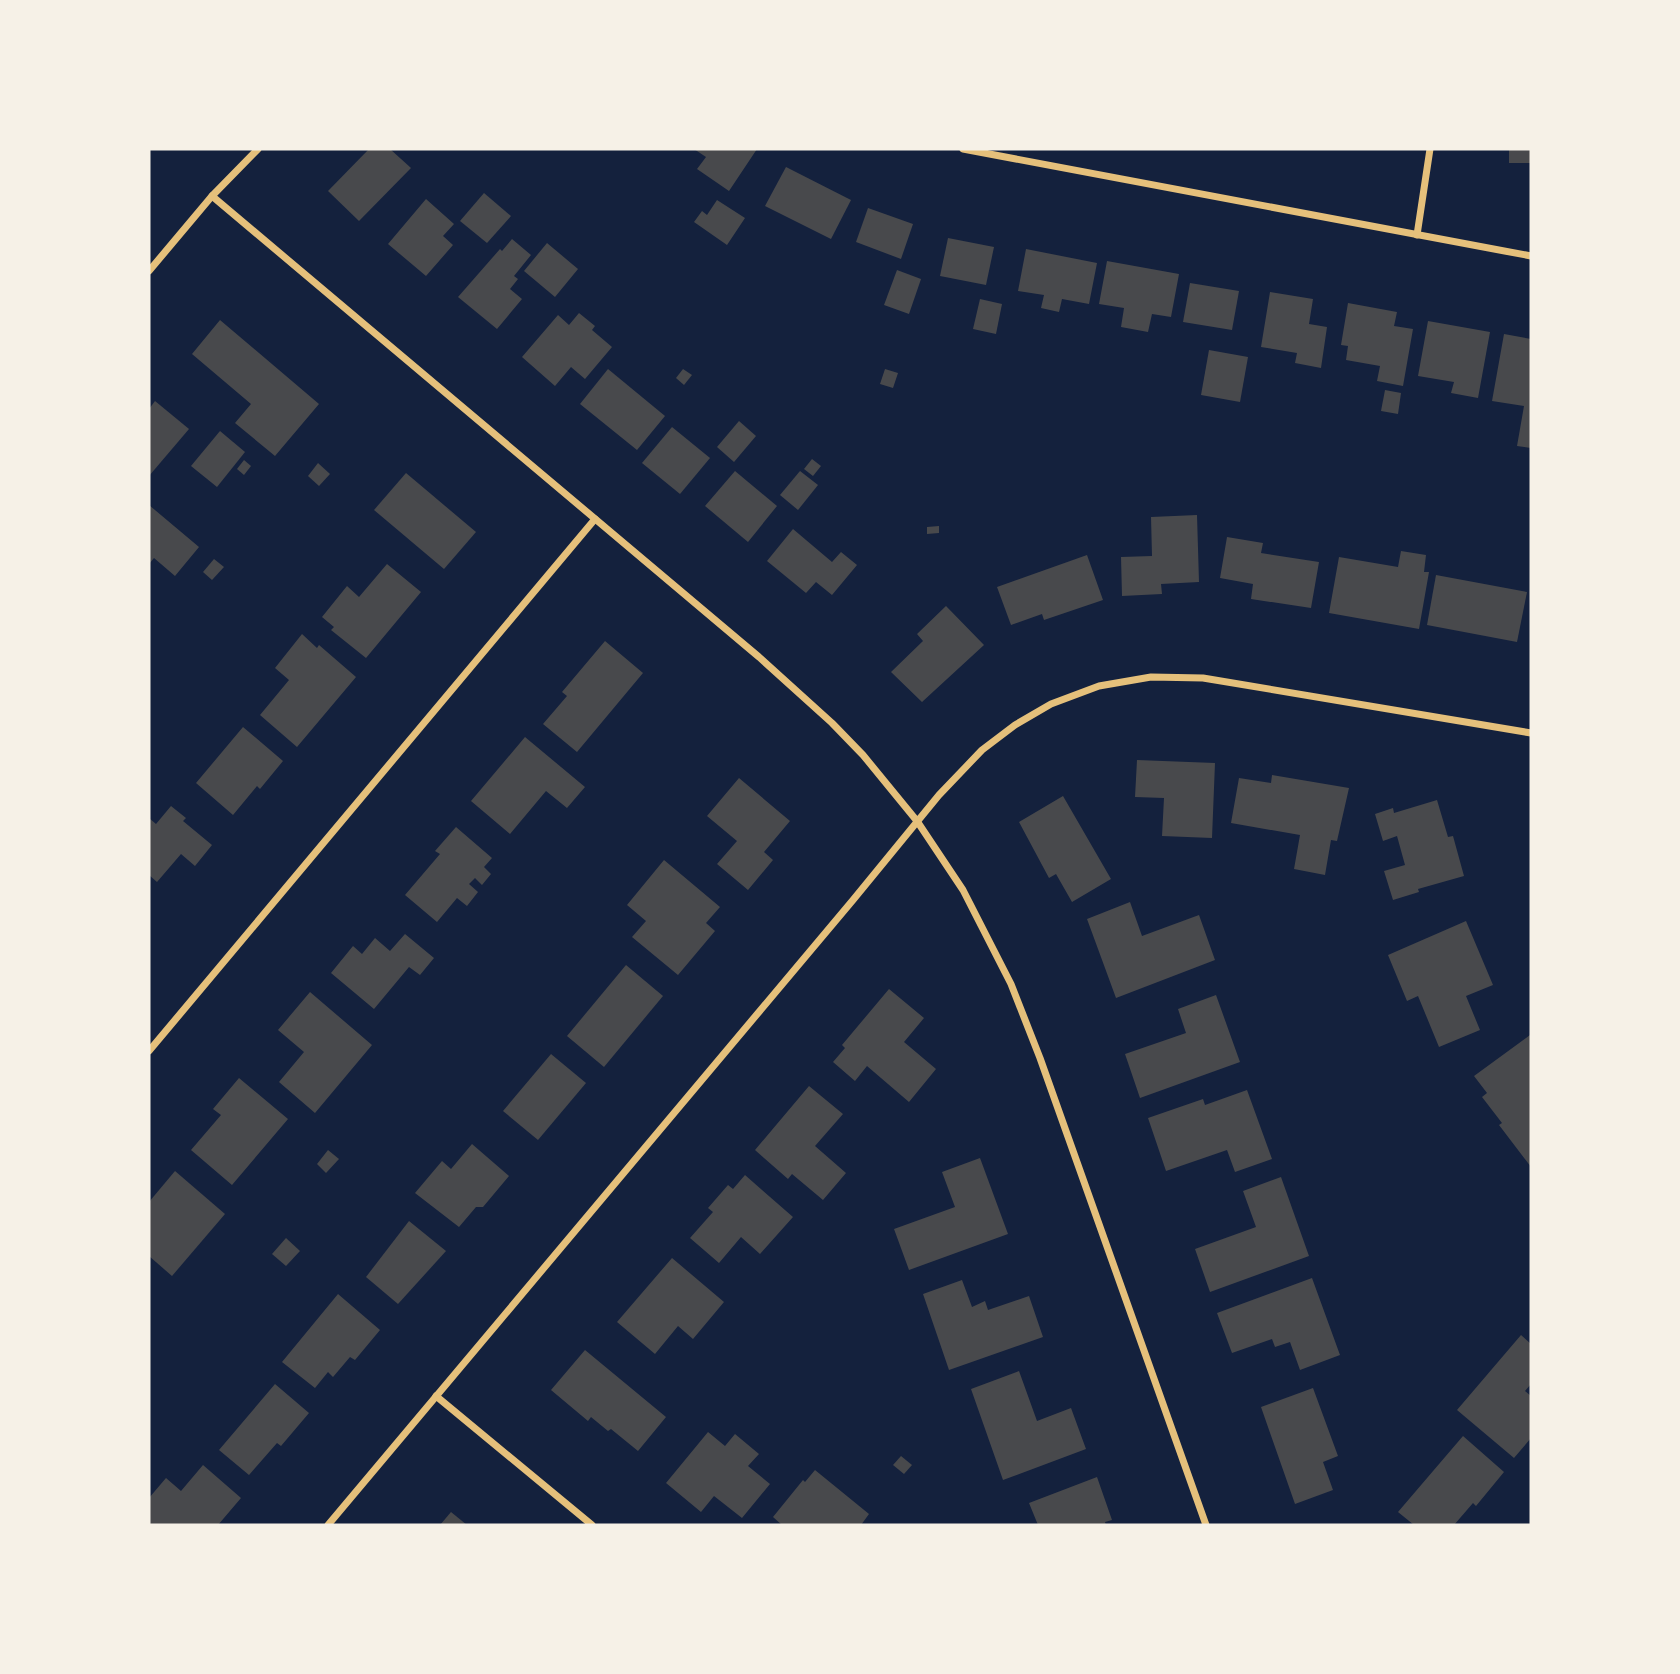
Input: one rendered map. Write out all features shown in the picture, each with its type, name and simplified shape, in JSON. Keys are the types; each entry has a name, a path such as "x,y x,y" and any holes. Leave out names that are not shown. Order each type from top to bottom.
{"street":[{"path":"149,271 212,196 258,149"},
{"path":"963,149 1531,256"},
{"path":"1417,236 1430,149"},
{"path":"212,196 760,657 832,723 894,790 968,899 1011,985 1040,1058 1206,1525"},
{"path":"149,1051 595,519"},
{"path":"328,1525 954,777 982,750 1015,725 1051,704 1099,686 1150,677 1203,678 1531,733"},
{"path":"436,1396 592,1525"}],"building":[{"path":"369,149 390,149 411,168 359,221 328,191"},
{"path":"694,149 757,149 729,191 697,169 706,157"},
{"path":"1509,149 1531,149 1531,163 1509,163"},
{"path":"786,167 851,200 831,239 765,206"},
{"path":"484,193 511,216 487,243 460,221"},
{"path":"426,199 454,224 443,236 453,245 426,276 388,244"},
{"path":"717,200 745,218 727,245 694,222 702,211 707,215"},
{"path":"868,208 913,224 901,259 856,242"},
{"path":"948,238 994,247 986,285 940,276"},
{"path":"512,239 531,255 514,276 518,279 510,289 522,299 497,329 458,297"},
{"path":"547,243 578,269 555,297 524,271"},
{"path":"1026,249 1097,263 1089,304 1062,299 1059,312 1041,308 1044,295 1018,291"},
{"path":"1107,261 1179,274 1171,317 1152,314 1148,332 1121,327 1124,308 1099,304"},
{"path":"897,270 921,279 909,314 884,305"},
{"path":"1190,283 1239,291 1232,330 1183,322"},
{"path":"1270,292 1313,299 1309,324 1327,327 1321,368 1295,363 1297,353 1261,347"},
{"path":"980,299 1002,304 996,334 973,329"},
{"path":"1348,303 1397,312 1394,326 1413,329 1403,386 1377,381 1380,366 1346,360 1348,346 1341,345"},
{"path":"579,313 595,326 592,330 612,347 585,379 571,367 555,386 522,357 558,315 569,325"},
{"path":"220,320 319,404 275,456 235,423 251,404 192,354"},
{"path":"1428,321 1490,332 1478,398 1451,393 1454,382 1418,376"},
{"path":"1504,334 1531,339 1531,448 1517,446 1524,406 1492,401"},
{"path":"1209,350 1248,357 1240,402 1201,395"},
{"path":"608,369 665,416 637,450 580,404"},
{"path":"683,369 692,375 684,385 676,378"},
{"path":"885,369 898,373 893,388 880,384"},
{"path":"1385,390 1401,393 1398,414 1381,411"},
{"path":"155,401 189,429 149,476 149,409"},
{"path":"739,421 756,436 734,462 717,447"},
{"path":"672,427 710,458 680,494 642,463"},
{"path":"220,431 245,452 217,487 191,466"},
{"path":"812,459 821,466 813,476 804,469"},
{"path":"244,460 251,466 244,475 237,469"},
{"path":"318,463 330,474 319,486 308,476"},
{"path":"735,471 777,506 748,542 705,506"},
{"path":"800,471 818,485 798,510 780,495"},
{"path":"406,473 476,532 444,569 374,510"},
{"path":"149,505 199,547 175,576 154,558 149,564"},
{"path":"1197,515 1199,582 1161,584 1162,594 1122,596 1121,557 1152,556 1151,517"},
{"path":"939,526 939,533 927,534 927,527"},
{"path":"793,529 832,562 841,552 857,565 832,595 816,582 806,593 767,561"},
{"path":"1227,537 1263,543 1261,553 1319,562 1311,608 1251,599 1253,584 1220,578"},
{"path":"1401,551 1426,555 1424,572 1429,572 1419,629 1329,613 1339,557 1398,567"},
{"path":"1087,555 1103,600 1044,620 1042,614 1011,625 997,587"},
{"path":"214,559 224,567 212,580 203,572"},
{"path":"387,564 421,592 366,658 331,630 334,627 322,617 347,586 359,597"},
{"path":"1436,575 1527,592 1517,642 1427,625"},
{"path":"946,606 984,645 922,702 891,672 923,641 917,634"},
{"path":"302,634 356,677 297,747 260,715 289,680 275,668"},
{"path":"605,641 643,673 577,752 543,724 567,696 562,692"},
{"path":"243,727 283,761 260,789 257,786 233,815 196,783"},
{"path":"525,737 585,787 567,808 546,791 510,834 471,801"},
{"path":"1137,760 1215,763 1212,838 1162,836 1164,798 1135,797"},
{"path":"1272,775 1349,788 1337,841 1331,840 1325,875 1294,869 1300,835 1231,823 1239,778 1271,783"},
{"path":"739,778 790,821 764,852 773,860 748,890 717,864 737,841 707,816"},
{"path":"1063,796 1111,879 1072,902 1056,874 1049,878 1019,822"},
{"path":"1437,800 1448,837 1453,836 1464,876 1418,889 1419,892 1393,900 1384,871 1405,865 1397,836 1383,841 1375,814 1393,808 1394,813"},
{"path":"171,806 186,818 183,821 212,845 195,866 181,854 157,882 149,875 149,818 156,824"},
{"path":"456,827 492,858 484,867 491,874 482,885 475,878 469,884 478,892 467,906 457,898 437,922 405,895 440,854 435,851"},
{"path":"664,860 720,907 706,923 715,931 678,975 632,937 646,921 627,905"},
{"path":"1130,902 1142,936 1199,915 1215,960 1116,998 1087,919"},
{"path":"1466,921 1493,985 1466,996 1480,1030 1439,1047 1418,996 1407,1001 1388,955"},
{"path":"405,934 434,958 420,975 409,967 374,1009 331,973 353,946 362,954 375,938 390,951"},
{"path":"626,965 663,996 604,1067 567,1036"},
{"path":"889,989 924,1018 904,1042 936,1069 909,1102 867,1066 855,1081 833,1062 845,1048 842,1045"},
{"path":"310,992 372,1045 315,1113 279,1082 304,1052 278,1030"},
{"path":"1216,995 1240,1062 1140,1098 1125,1054 1186,1033 1178,1009"},
{"path":"1530,1035 1531,1167 1499,1125 1502,1123 1482,1097 1487,1093 1474,1076"},
{"path":"551,1054 586,1083 538,1140 503,1111"},
{"path":"239,1078 288,1119 232,1185 191,1150 221,1115 213,1109"},
{"path":"809,1086 843,1114 815,1146 846,1173 823,1200 792,1174 788,1179 755,1150"},
{"path":"1247,1090 1272,1159 1235,1172 1227,1150 1166,1171 1148,1118 1203,1099 1205,1105"},
{"path":"472,1144 509,1176 483,1207 476,1207 459,1227 415,1193 442,1161 451,1169"},
{"path":"328,1150 339,1159 326,1173 317,1164"},
{"path":"980,1158 1008,1234 909,1270 894,1229 955,1207 942,1172"},
{"path":"175,1171 225,1214 172,1276 149,1256 149,1202"},
{"path":"745,1175 793,1217 760,1254 741,1237 719,1263 690,1238 713,1212 708,1208 728,1185 733,1189"},
{"path":"1281,1177 1309,1256 1210,1292 1195,1249 1256,1227 1243,1191"},
{"path":"409,1221 446,1251 398,1304 366,1277"},
{"path":"286,1238 300,1251 286,1266 272,1254"},
{"path":"672,1258 724,1302 693,1339 678,1326 655,1354 617,1322"},
{"path":"1312,1278 1340,1355 1300,1370 1290,1342 1275,1347 1272,1339 1232,1353 1217,1313"},
{"path":"962,1280 972,1307 985,1301 988,1310 1029,1296 1043,1337 949,1370 923,1294"},
{"path":"338,1294 380,1330 355,1360 350,1357 333,1377 328,1372 315,1388 282,1362"},
{"path":"1521,1335 1531,1344 1531,1384 1525,1391 1531,1396 1531,1438 1514,1458 1457,1410"},
{"path":"585,1350 666,1417 638,1451 591,1417 588,1421 551,1390"},
{"path":"1019,1371 1037,1421 1071,1408 1086,1449 1003,1480 971,1389"},
{"path":"275,1384 309,1413 281,1446 277,1443 249,1475 219,1450"},
{"path":"1313,1388 1338,1456 1323,1462 1333,1490 1295,1504 1261,1407"},
{"path":"708,1432 725,1446 735,1434 759,1454 748,1466 770,1484 742,1518 714,1496 701,1512 666,1483"},
{"path":"1463,1436 1504,1472 1476,1506 1473,1503 1454,1525 1414,1525 1398,1512"},
{"path":"901,1456 912,1465 904,1474 893,1465"},
{"path":"203,1465 241,1498 218,1525 149,1525 149,1498 166,1478 181,1491"},
{"path":"815,1470 869,1514 861,1525 782,1525 773,1517 803,1480 805,1482"},
{"path":"1097,1477 1112,1520 1105,1522 1106,1525 1038,1525 1029,1503"},
{"path":"451,1512 467,1525 440,1525"}]}
